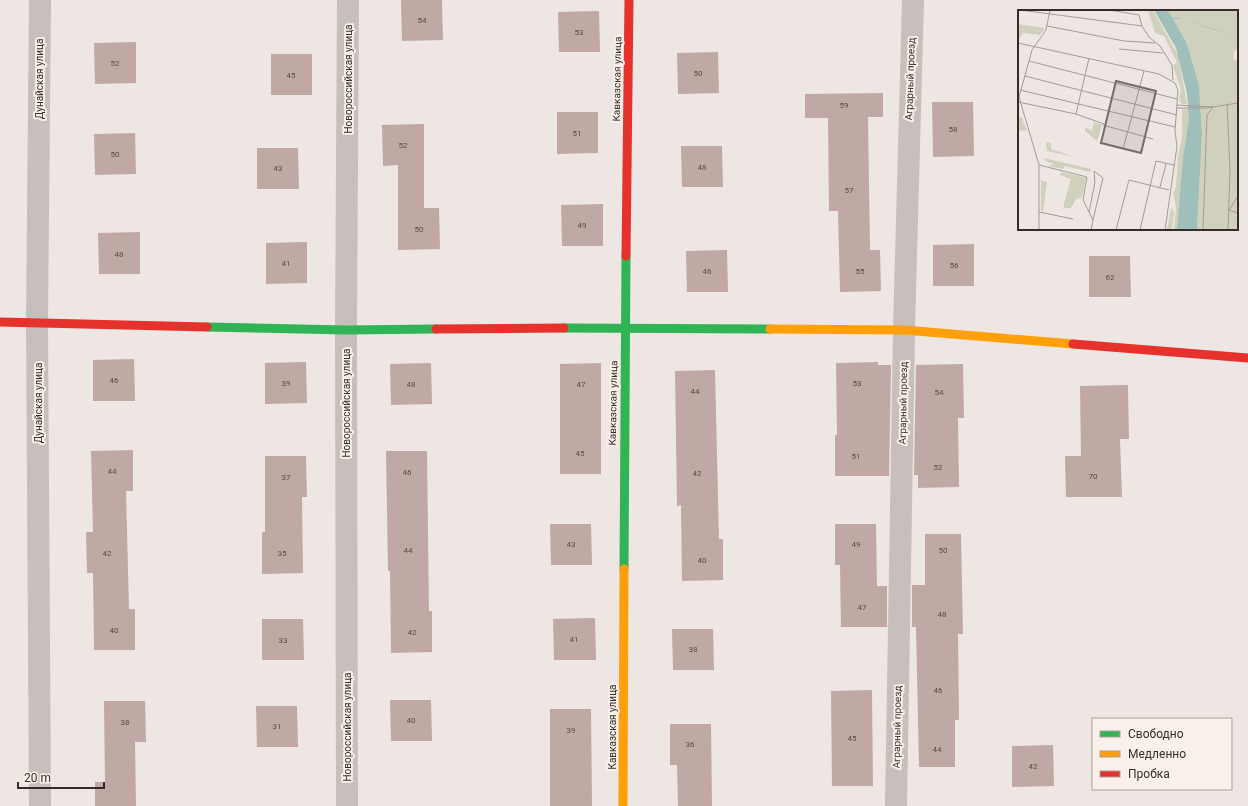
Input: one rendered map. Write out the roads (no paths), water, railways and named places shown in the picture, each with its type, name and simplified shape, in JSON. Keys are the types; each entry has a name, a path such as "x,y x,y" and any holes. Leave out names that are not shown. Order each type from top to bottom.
{"street":[{"name":"Дунайская улица","path":"40,0 38,322 40,806"},
{"name":"Новороссийская улица","path":"347,806 346,330 348,0"},
{"name":"Кавказская улица","path":"623,806 624,440 629,0"},
{"name":"Аграрный проезд","path":"896,806 904,330 912,0"},
{"path":"0,322 346,330 625,328 904,330 1248,358"}]}
